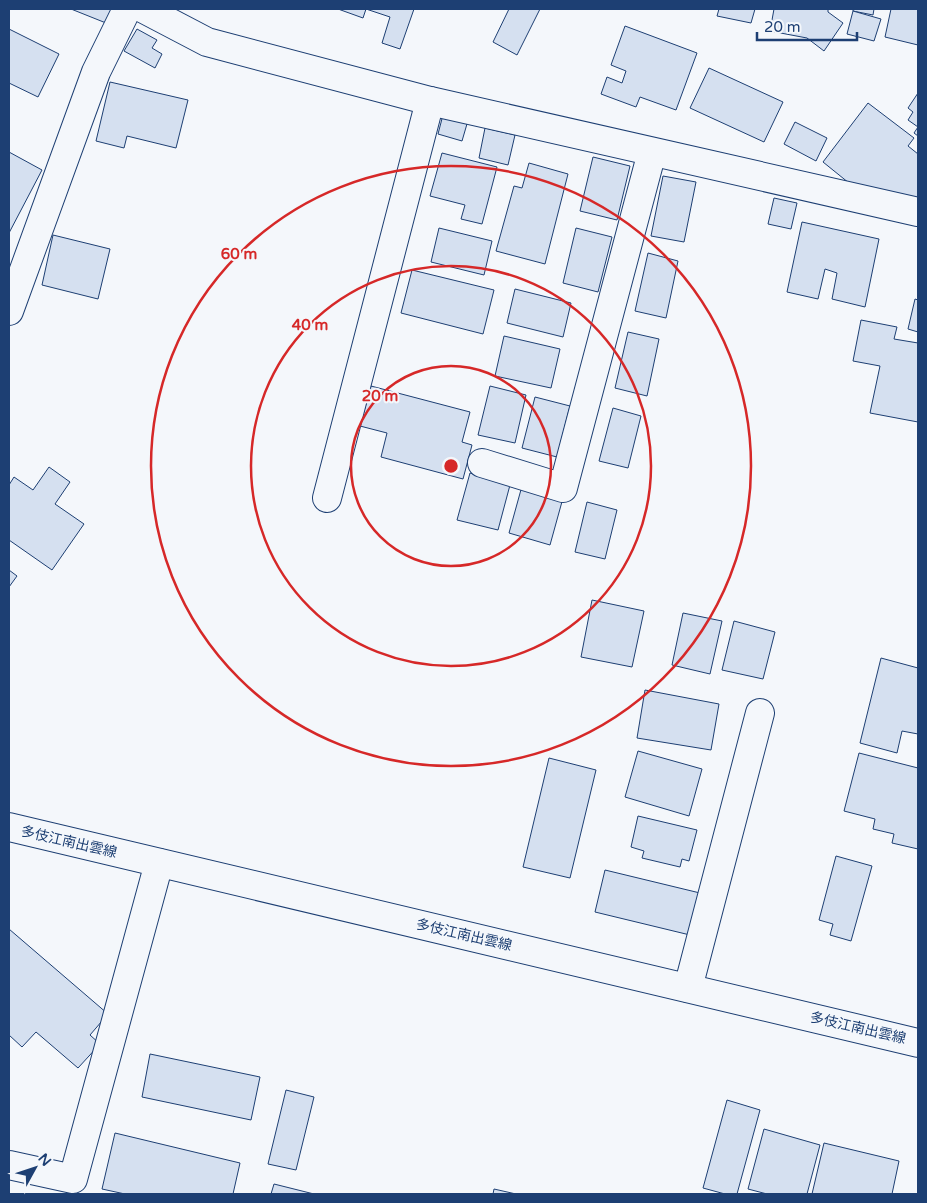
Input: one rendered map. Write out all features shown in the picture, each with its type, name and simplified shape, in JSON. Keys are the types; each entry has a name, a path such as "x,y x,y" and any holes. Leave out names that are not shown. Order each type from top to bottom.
{"street":[{"path":"9,311 96,72 127,9"},
{"path":"144,9 207,42 430,101 918,212"},
{"path":"327,498 430,101"},
{"path":"482,463 563,488 652,152"},
{"path":"688,988 760,713"},
{"name":"多伎江南出雲線","path":"9,827 918,1043"},
{"path":"9,1165 73,1178 159,863"}],"building":[{"path":"71,9 112,9 106,23"},
{"path":"338,9 366,9 363,18"},
{"path":"366,9 414,9 400,49 382,43 390,17"},
{"path":"509,9 540,9 517,55 493,42"},
{"path":"719,9 755,9 751,23 717,16"},
{"path":"774,9 828,9 828,12 843,23 824,51 807,38 770,31"},
{"path":"853,9 874,9 873,15 853,11"},
{"path":"891,9 918,9 918,45 885,37"},
{"path":"853,11 881,19 874,41 847,34"},
{"path":"625,26 697,53 676,110 640,97 636,107 601,94 607,77 622,83 626,71 611,65"},
{"path":"9,29 59,54 38,97 9,83"},
{"path":"137,29 157,40 152,48 162,54 155,68 124,51"},
{"path":"709,68 783,102 764,142 690,108"},
{"path":"110,82 188,100 176,148 127,136 124,148 96,141"},
{"path":"918,93 918,127 908,120 913,112 908,108"},
{"path":"868,103 914,138 908,146 918,154 918,204 849,183 823,162"},
{"path":"444,111 469,117 462,141 438,134"},
{"path":"795,122 827,138 816,161 784,144"},
{"path":"918,127 918,136 914,133"},
{"path":"485,128 515,135 508,165 479,158"},
{"path":"9,152 42,170 9,233"},
{"path":"442,153 497,167 482,224 461,219 465,205 430,196"},
{"path":"593,157 630,166 617,220 580,211"},
{"path":"529,163 568,174 545,264 496,251 514,186 522,188"},
{"path":"663,176 696,182 684,242 651,236"},
{"path":"774,198 797,203 791,229 768,224"},
{"path":"802,222 879,239 865,307 832,299 837,273 825,269 818,299 787,292"},
{"path":"439,228 492,241 484,275 431,262"},
{"path":"576,228 612,237 598,292 563,283"},
{"path":"53,235 110,249 98,299 42,285"},
{"path":"648,253 678,261 666,318 635,311"},
{"path":"412,270 494,290 483,334 401,313"},
{"path":"515,289 571,303 563,337 507,323"},
{"path":"915,299 918,300 918,332 908,329"},
{"path":"861,320 897,327 894,339 918,343 918,422 870,413 880,366 853,361"},
{"path":"628,332 659,339 647,396 615,388"},
{"path":"504,336 560,349 551,388 495,376"},
{"path":"371,386 470,412 462,442 472,445 463,479 381,457 387,433 360,426"},
{"path":"490,386 526,395 515,443 478,435"},
{"path":"535,397 570,406 557,457 522,448"},
{"path":"613,408 641,416 628,468 599,461"},
{"path":"49,467 70,482 55,504 84,524 52,570 9,540 9,485 14,477 33,490"},
{"path":"470,473 510,485 498,530 457,520"},
{"path":"522,486 563,498 550,545 509,533"},
{"path":"587,502 617,510 605,559 575,552"},
{"path":"9,570 17,576 9,587"},
{"path":"592,600 644,611 632,667 581,657"},
{"path":"683,613 722,621 710,674 672,665"},
{"path":"734,621 775,632 763,679 722,670"},
{"path":"881,658 918,668 918,734 902,731 897,753 860,743"},
{"path":"645,690 719,704 711,750 637,738"},
{"path":"638,751 702,769 689,816 625,797"},
{"path":"859,753 918,768 918,849 892,843 894,834 873,829 875,819 844,811"},
{"path":"549,758 596,770 570,878 523,867"},
{"path":"638,816 697,830 689,861 682,859 680,867 642,858 644,851 631,847"},
{"path":"836,856 872,866 851,941 830,935 833,924 819,920"},
{"path":"605,870 700,893 690,935 595,912"},
{"path":"9,929 108,1014 90,1035 100,1044 78,1068 36,1032 22,1047 9,1035"},
{"path":"150,1054 260,1077 251,1120 142,1097"},
{"path":"286,1090 314,1097 296,1170 268,1164"},
{"path":"727,1100 760,1110 737,1194 725,1194 703,1188"},
{"path":"764,1129 820,1145 807,1194 767,1194 748,1189"},
{"path":"115,1133 240,1163 233,1194 125,1194 102,1189"},
{"path":"824,1143 899,1161 892,1194 812,1194"},
{"path":"274,1184 314,1194 271,1194"},
{"path":"494,1189 516,1194 493,1194"}]}
